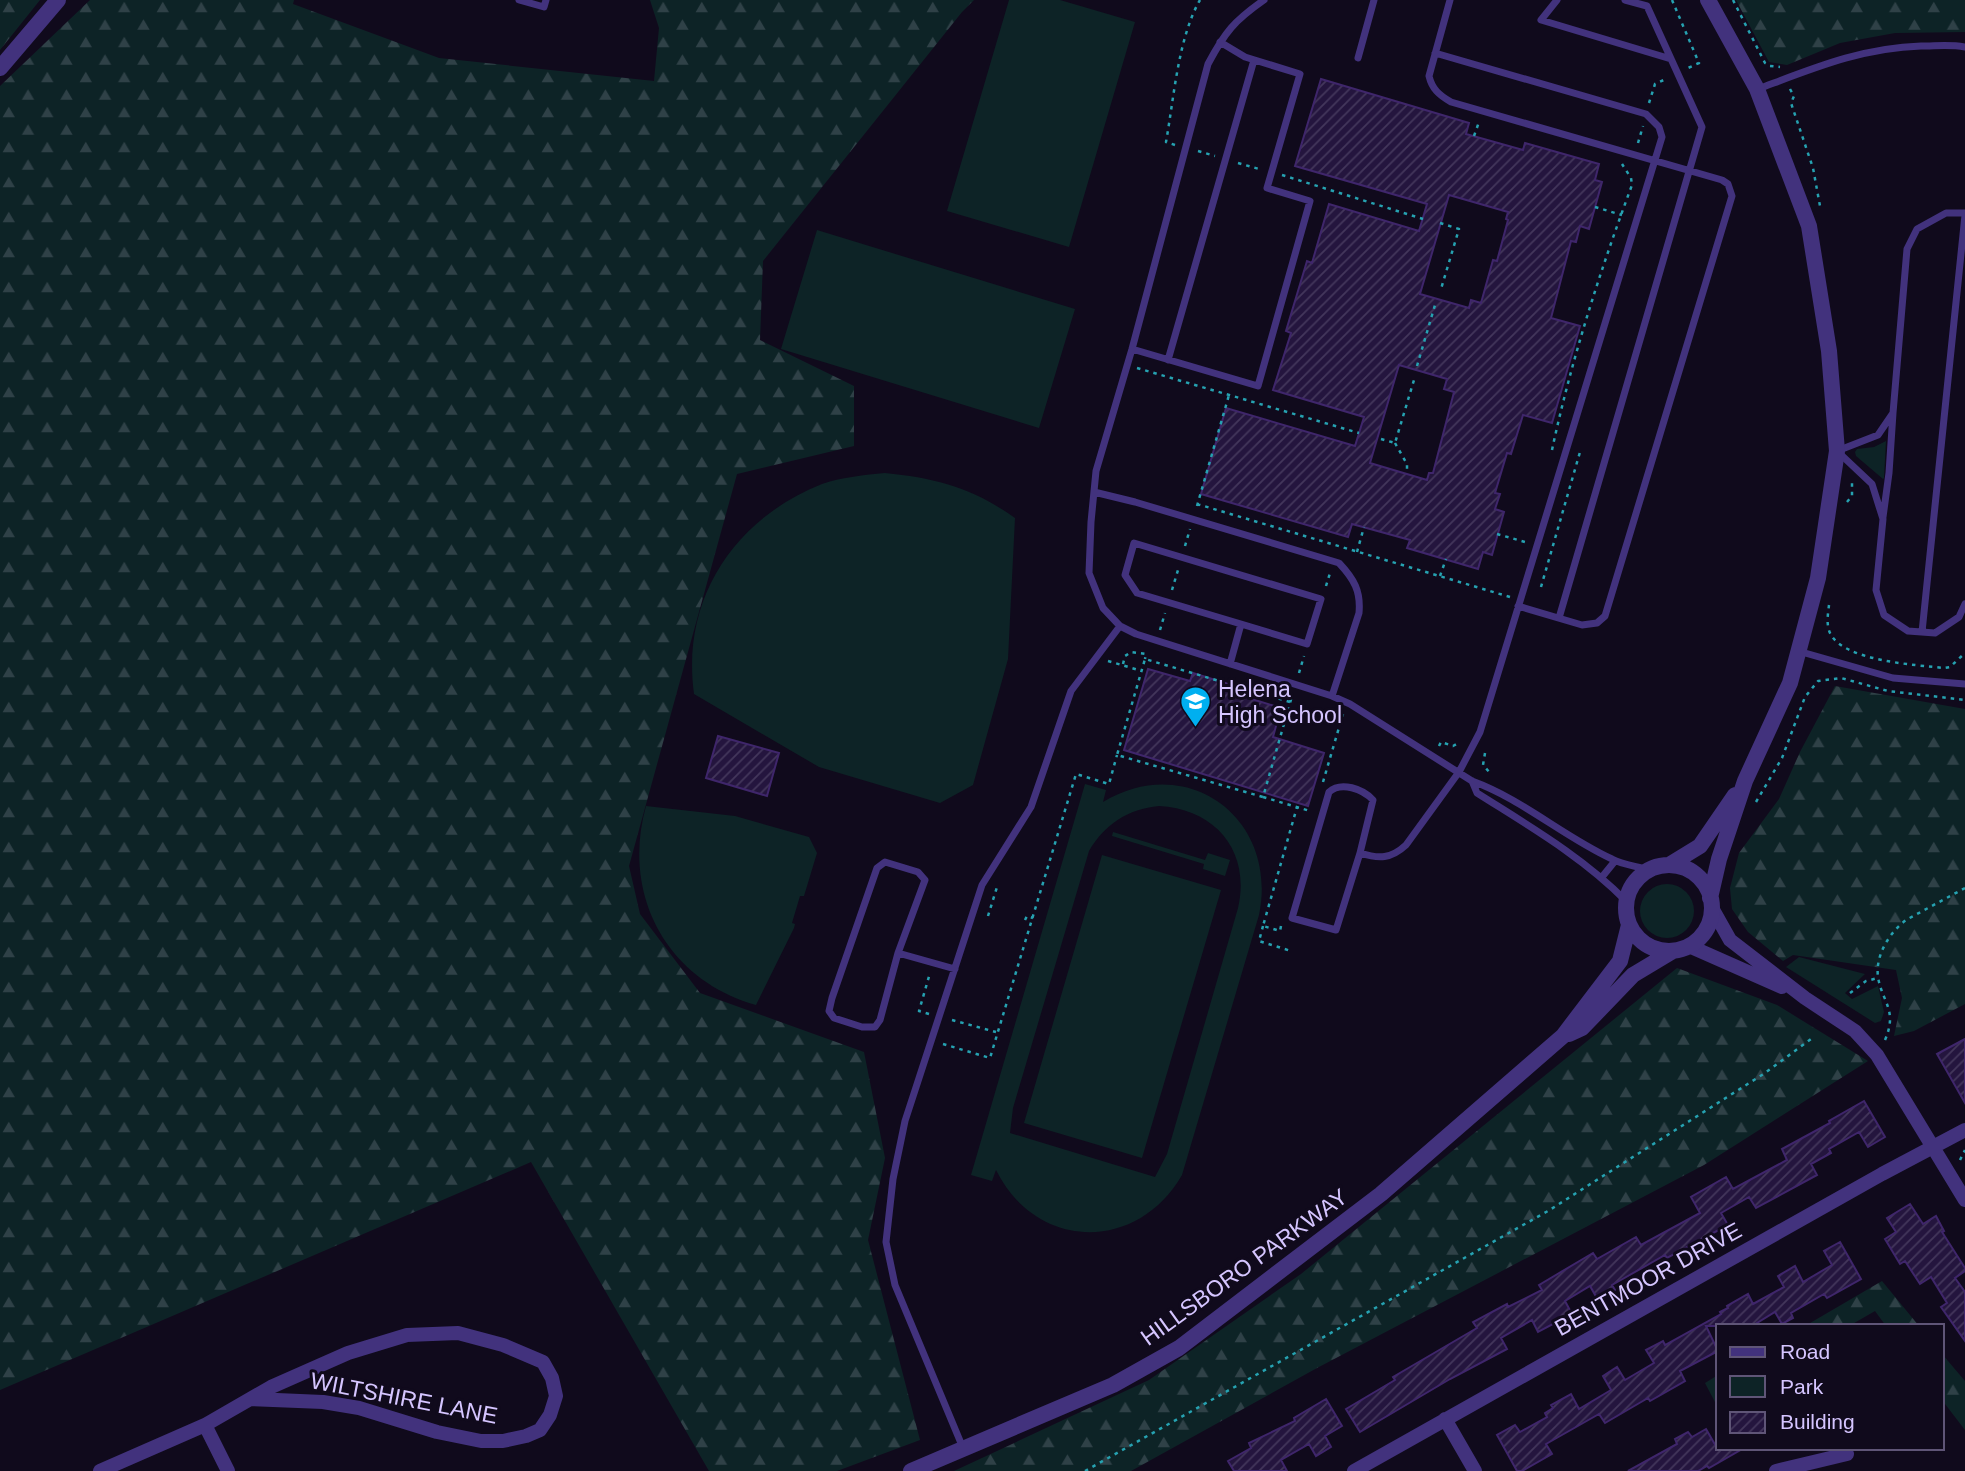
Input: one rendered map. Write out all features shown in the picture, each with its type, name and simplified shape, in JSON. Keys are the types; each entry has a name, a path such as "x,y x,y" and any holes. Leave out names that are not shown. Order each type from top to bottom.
{"street":[{"path":"0,68 58,0"},
{"path":"1708,0 1757,89 1809,226 1829,351 1837,451 1818,578 1790,683 1745,781 1719,859 1706,930 1689,946 1672,951 1646,945 1629,925 1626,901 1630,888 1649,870 1669,865 1700,846 1745,781"},
{"path":"1669,865 1695,874 1705,885 1730,940 1805,998 1855,1031 1878,1055 1965,1200"},
{"name":"HILLSBORO PARKWAY","path":"911,1471 1112,1385 1180,1348 1381,1194 1563,1036 1620,961 1629,925"},
{"path":"1689,946 1805,998"},
{"name":"HILLSBORO PARKWAY","path":"1563,1036 1582,1028 1633,975 1672,951"},
{"name":"BENTMOOR DRIVE","path":"1354,1471 1965,1130"},
{"name":"WILTSHIRE LANE","path":"100,1471 205,1424 271,1387 379,1342 407,1335 458,1333 503,1345 542,1362 552,1378 556,1396 550,1415 540,1430 503,1441 481,1441 437,1432 359,1408 323,1402 251,1399"},
{"path":"1445,1419 1475,1471"},
{"path":"205,1424 228,1471"},
{"path":"1776,1471 1847,1454"}],"lane":[{"path":"519,0 544,7 546,0"},
{"path":"1264,0 1239,17 1208,64 1132,349 1096,471 1088,573 1103,608 1120,626 1350,704 1472,781 1488,787 1572,838 1615,861 1649,870"},
{"path":"1359,58 1374,0"},
{"path":"1450,0 1429,76 1432,86 1451,102 1690,171 1728,184 1732,196 1605,616 1597,623 1582,625 1518,606"},
{"path":"1557,0 1541,20 1671,59"},
{"path":"1559,618 1702,127 1647,6 1625,0"},
{"path":"1132,349 1258,386 1310,201 1267,188 1300,74 1245,57 1220,42"},
{"path":"1757,89 1843,57 1894,47 1965,47"},
{"path":"1360,853 1376,858 1397,854 1406,845 1459,772 1480,732 1662,137 1659,127 1646,114 1435,53"},
{"path":"1168,360 1254,60"},
{"path":"1922,632 1965,214 1946,214 1917,229 1907,249 1889,473 1876,590 1884,614 1908,631 1935,634 1959,617 1965,604"},
{"path":"1883,519 1872,484 1837,451 1878,435 1893,413"},
{"path":"1094,492 1339,563 1353,578 1358,589 1359,614 1332,696"},
{"path":"1134,544 1321,599 1307,644 1241,624 1137,593 1125,575 1134,544"},
{"path":"1230,664 1241,624"},
{"path":"963,1448 895,1285 886,1242 892,1179 939,1016 982,885 1031,807 1071,691 1120,626"},
{"path":"1798,651 1893,678 1965,684"},
{"path":"1472,781 1477,793 1564,849 1602,877 1626,901"},
{"path":"1341,786 1367,794 1373,800 1360,853 1336,930 1292,918 1329,792 1335,787 1341,786"},
{"path":"1602,877 1615,861"},
{"path":"885,862 918,872 925,880 898,953 880,1020 875,1027 862,1027 834,1018 829,1011 832,998 877,868 885,862"},
{"path":"898,953 954,969"}],"path":[{"path":"1200,0 1182,51 1166,142 1423,219"},
{"path":"1672,0 1699,63"},
{"path":"1733,0 1765,63 1781,67"},
{"path":"1475,136 1479,122"},
{"path":"1552,449 1581,340 1632,185 1627,168 1620,163"},
{"path":"1595,207 1637,219"},
{"path":"1440,223 1459,229 1441,289"},
{"path":"1418,366 1436,305"},
{"path":"1127,365 1359,433"},
{"path":"1395,443 1414,380"},
{"path":"1381,439 1395,443 1407,464 1407,473"},
{"path":"1845,507 1852,496"},
{"path":"1197,505 1510,597"},
{"path":"1357,552 1364,527"},
{"path":"1440,576 1446,559"},
{"path":"1830,601 1827,623 1829,631 1834,640 1850,650 1888,661 1944,668 1950,667 1965,653"},
{"path":"932,1040 990,1058 1076,774 1109,784 1146,654 1131,652 1125,656 1123,665"},
{"path":"1151,660 1153,654"},
{"path":"1145,659 1290,702"},
{"path":"1748,812 1769,783 1782,758 1805,697 1818,681 1841,678"},
{"path":"1263,797 1292,695"},
{"path":"1488,746 1483,765 1490,774"},
{"path":"1118,755 1314,812"},
{"path":"1291,951 1259,941 1297,807"},
{"path":"1885,1040 1890,1019 1889,1005 1878,978 1878,962 1883,947 1899,925 1965,888"},
{"path":"1025,920 1027,916 1032,918"},
{"path":"1263,926 1280,931"},
{"path":"933,963 919,1011 998,1033"},
{"path":"1850,993 1866,981 1878,978"},
{"path":"1085,1471 1548,1211 1765,1073 1811,1039"},
{"path":"1962,1165 1960,1160 1965,1150"}],"green space":[{"path":"0,0 40,0 0,50"},
{"path":"90,0 294,0 293,4 439,58 654,81 659,28 650,0 974,0 763,261 760,340 854,386 854,446 737,474 629,866 640,914 700,993 864,1052 885,1158 868,1240 920,1440 837,1471 709,1471 531,1162 0,1390 0,86"},
{"path":"1009,0 1060,0 1135,22 1069,247 947,211"},
{"path":"1736,0 1965,0 1965,32 1895,33 1840,43 1787,65 1769,62"},
{"path":"817,230 1075,309 1039,428 781,349"},
{"path":"1886,441 1883,479 1856,456 1855,452 1857,449 1874,447"},
{"path":"885,473 953,486 984,499 1015,518 1008,659 973,785 940,803 819,767 694,694 692,659 696,626 706,595 720,566 739,541 763,518 791,499 822,484"},
{"path":"1835,686 1965,709 1965,1004 1914,1031 1894,1036 1902,998 1896,970 1793,955 1783,961 1748,932 1732,909 1730,888 1739,853 1779,799"},
{"path":"1085,784 1106,790 1103,802 1135,788 1166,785 1195,790 1220,803 1241,824 1255,850 1262,880 1259,915 1182,1175 1163,1201 1140,1219 1114,1229 1087,1232 1061,1228 1036,1216 1014,1197 996,1170 992,1181 971,1175","holes":["1159,806 1197,815 1225,837 1234,852 1241,888 1238,908 1167,1154 1155,1177 1010,1133 1013,1108 1089,851 1102,833 1127,814"]},
{"path":"646,806 735,816 809,837 817,853 804,896 800,896 792,923 795,924 794,928 756,1005 725,993 698,976 675,955 658,930 646,901 640,871 640,839"},
{"path":"1113,832 1205,860 1208,853 1230,860 1225,876 1203,869 1204,864 1112,836"},
{"path":"1102,855 1221,890 1142,1158 1024,1123"},
{"path":"1667,884 1686,892 1694,911 1686,930 1667,938 1648,930 1640,911 1648,892"},
{"path":"1799,957 1865,974 1845,993 1852,999 1878,986 1884,1012 1881,1021 1875,1023 1786,967"},
{"path":"1677,968 1777,1005 1868,1061 1704,1165 1317,1368 1131,1471 954,1471 1149,1380 1301,1274"},
{"path":"1882,1281 1917,1324 1885,1324 1875,1311 1852,1324 1808,1324"},
{"path":"1944,1356 1965,1381 1965,1430 1944,1403"},
{"path":"1716,1376 1715,1402 1705,1383"}],"building":[{"path":"1321,79 1469,123 1466,134 1523,150 1525,143 1599,164 1595,180 1602,182 1589,229 1580,226 1576,242 1571,241 1551,318 1580,326 1552,423 1523,415 1511,454 1507,453 1495,493 1500,494 1495,509 1504,512 1492,555 1483,552 1478,569 1407,548 1410,540 1352,524 1348,537 1201,494 1226,408 1355,446 1364,417 1273,390 1291,333 1286,331 1307,261 1312,263 1329,204 1419,231 1427,204 1295,166","holes":["1449,195 1508,212 1497,261 1493,260 1481,303 1471,300 1469,308 1420,294","1399,365 1447,379 1444,389 1454,392 1433,473 1429,473 1427,480 1370,463"]},
{"path":"1148,669 1190,681 1193,673 1241,688 1239,695 1281,708 1273,737 1324,753 1308,806 1124,750"},
{"path":"718,736 779,753 767,796 706,778"},
{"path":"1965,1039 1965,1103 1937,1054"},
{"path":"1864,1101 1885,1137 1868,1147 1859,1132 1829,1149 1831,1153 1811,1164 1817,1175 1756,1208 1749,1197 1721,1213 1728,1225 1667,1258 1665,1255 1612,1285 1615,1290 1598,1300 1590,1286 1565,1301 1572,1314 1538,1332 1532,1320 1501,1338 1507,1349 1360,1432 1346,1409 1395,1380 1393,1377 1477,1328 1473,1322 1542,1290 1539,1285 1593,1253 1597,1259 1636,1237 1641,1245 1700,1213 1691,1197 1726,1177 1733,1189 1787,1160 1782,1149"},
{"path":"1910,1204 1923,1224 1936,1216 1944,1231 1942,1232 1965,1268 1965,1271 1955,1278 1965,1292 1965,1341 1941,1307 1947,1303 1931,1277 1920,1284 1905,1261 1900,1264 1885,1239 1896,1232 1887,1218"},
{"path":"1840,1242 1861,1279 1827,1298 1824,1294 1791,1313 1793,1318 1782,1324 1775,1312 1755,1324 1706,1326 1716,1352 1680,1371 1685,1381 1650,1401 1648,1398 1605,1423 1599,1414 1546,1444 1552,1454 1522,1471 1517,1471 1497,1435 1515,1425 1520,1432 1547,1417 1545,1413 1553,1408 1551,1405 1571,1394 1579,1409 1611,1390 1603,1376 1617,1367 1625,1380 1654,1363 1646,1350 1663,1341 1665,1345 1721,1314 1727,1306 1748,1294 1753,1304 1784,1287 1778,1276 1795,1266 1803,1282 1832,1265 1824,1251"},
{"path":"1326,1399 1342,1426 1325,1436 1331,1447 1316,1456 1309,1444 1281,1460 1287,1471 1234,1471 1228,1461 1251,1448 1249,1443 1295,1421 1294,1418"},
{"path":"1706,1429 1716,1450 1740,1450 1709,1468 1707,1466 1698,1471 1628,1471 1677,1444 1675,1439 1688,1432 1692,1437"}],"place":[{"name":"Helena High School","path":"1195,729"}]}
